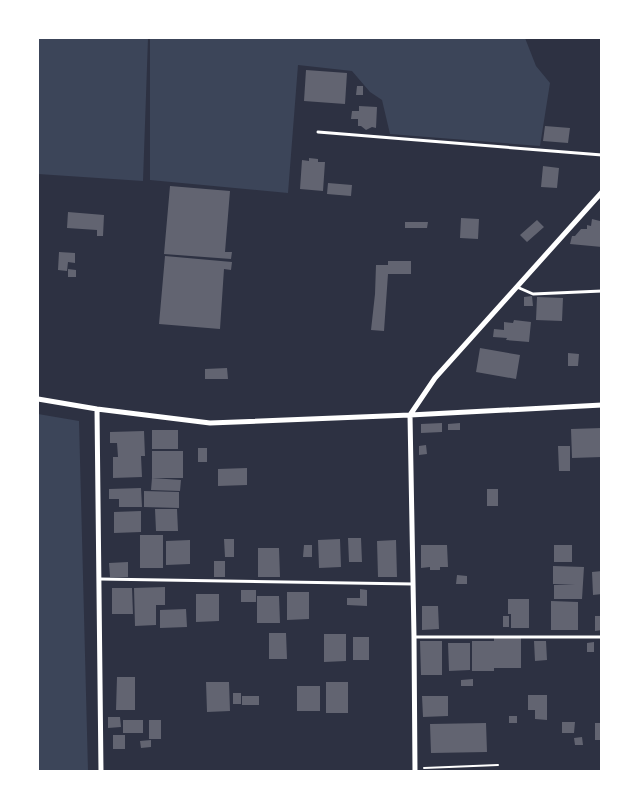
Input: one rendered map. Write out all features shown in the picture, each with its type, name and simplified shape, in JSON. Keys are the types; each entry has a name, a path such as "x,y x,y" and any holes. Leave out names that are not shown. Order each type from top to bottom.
{"street":[{"path":"415,770 410,415 435,378 602,192"},
{"path":"38,399 210,423 602,405"},
{"path":"97,409 101,771"}],"lane":[{"path":"318,132 602,155"},
{"path":"517,287 533,294 602,291"},
{"path":"100,579 413,584"},
{"path":"414,637 602,637"}],"path":[{"path":"415,770 498,765"}],"shaded area":[{"path":"38,38 148,38 143,181 38,174"},
{"path":"150,38 525,38 536,66 550,83 540,146 390,134 382,100 370,92 352,71 298,65 288,193 150,180"},
{"path":"38,414 79,421 88,771 38,771"}],"building":[{"path":"306,70 347,73 345,104 304,101"},
{"path":"357,86 363,86 363,95 356,95"},
{"path":"359,106 377,107 376,128 366,130 358,126 358,119 351,119 352,111 359,111"},
{"path":"545,126 570,128 568,143 543,141"},
{"path":"309,158 325,162 323,191 300,189 302,160 309,161"},
{"path":"543,166 559,168 557,188 541,187"},
{"path":"328,183 352,185 351,196 327,194"},
{"path":"170,186 230,191 225,252 232,252 231,259 164,254"},
{"path":"68,212 104,215 103,236 97,236 97,230 67,228"},
{"path":"461,218 479,219 478,239 460,238"},
{"path":"592,219 600,221 602,247 570,244 572,236 575,236 581,229 587,229 587,225 591,226"},
{"path":"537,220 544,227 527,242 520,235"},
{"path":"405,222 428,222 427,228 405,228"},
{"path":"59,252 75,253 75,263 68,262 67,271 58,270"},
{"path":"165,256 232,262 231,270 224,269 220,329 159,324"},
{"path":"388,261 411,261 411,274 388,274 384,331 371,330 376,265 388,265"},
{"path":"68,269 76,270 76,277 68,277"},
{"path":"532,296 533,306 524,306 524,297"},
{"path":"537,297 563,298 562,321 536,320"},
{"path":"514,320 531,322 529,342 493,337 494,329 504,330 504,322 513,323"},
{"path":"480,348 520,355 516,379 476,372"},
{"path":"568,353 579,354 578,366 568,366"},
{"path":"227,368 228,379 205,379 205,369"},
{"path":"442,423 442,432 421,433 421,424"},
{"path":"460,423 460,430 448,430 448,424"},
{"path":"602,428 602,457 572,458 571,429"},
{"path":"152,430 178,430 178,449 152,449"},
{"path":"144,431 145,456 141,456 142,477 113,478 113,457 118,457 117,443 110,443 110,432"},
{"path":"426,445 427,454 419,455 419,446"},
{"path":"558,446 570,446 570,471 559,471"},
{"path":"198,448 207,448 207,462 198,462"},
{"path":"152,451 183,451 183,478 152,478"},
{"path":"247,468 247,485 218,486 218,469"},
{"path":"152,478 181,480 180,491 151,490"},
{"path":"141,488 142,507 119,507 119,499 109,499 109,489"},
{"path":"487,489 498,489 498,506 487,506"},
{"path":"144,491 179,492 179,508 144,507"},
{"path":"155,509 177,509 178,531 156,531"},
{"path":"141,511 141,532 114,533 114,512"},
{"path":"140,535 163,535 163,568 140,568"},
{"path":"348,538 361,538 362,562 349,562"},
{"path":"224,539 234,539 234,557 225,557"},
{"path":"340,539 341,567 319,568 318,540"},
{"path":"190,540 190,564 166,565 166,541"},
{"path":"396,540 397,577 378,577 377,541"},
{"path":"304,545 312,545 312,557 303,557"},
{"path":"421,545 447,545 448,567 440,567 440,570 430,570 430,567 421,568"},
{"path":"554,545 572,545 572,562 554,562"},
{"path":"258,548 279,548 280,577 258,577"},
{"path":"214,561 225,561 225,577 214,577"},
{"path":"128,562 128,577 110,577 109,563"},
{"path":"553,566 584,567 582,599 554,599 554,585 575,584 553,584"},
{"path":"602,571 602,594 593,595 592,572"},
{"path":"457,575 467,576 467,584 456,584"},
{"path":"165,587 165,605 156,605 156,625 135,626 134,588"},
{"path":"112,588 132,588 133,614 112,614"},
{"path":"360,589 367,590 367,606 347,605 347,598 360,598"},
{"path":"241,590 256,590 256,602 241,602"},
{"path":"287,592 309,592 309,619 287,620"},
{"path":"196,594 219,594 219,621 196,622"},
{"path":"257,596 279,596 280,623 257,623"},
{"path":"508,599 529,599 529,628 511,628"},
{"path":"551,601 578,602 578,630 551,630"},
{"path":"422,606 438,606 439,629 422,630"},
{"path":"186,609 187,627 160,628 160,610"},
{"path":"503,616 509,616 509,627 503,627"},
{"path":"595,616 602,616 602,630 595,631"},
{"path":"269,633 286,633 287,659 269,659"},
{"path":"324,634 346,634 346,661 324,662"},
{"path":"353,637 369,637 369,660 353,660"},
{"path":"494,638 521,638 521,668 472,671 472,641 494,641"},
{"path":"420,641 442,641 442,675 421,675"},
{"path":"534,641 546,641 547,660 535,661"},
{"path":"594,642 594,652 587,652 587,643"},
{"path":"448,643 470,643 470,670 449,671"},
{"path":"117,677 135,677 135,710 116,710"},
{"path":"473,679 473,686 461,686 461,680"},
{"path":"206,682 229,682 230,711 207,712"},
{"path":"326,682 348,682 348,713 326,713"},
{"path":"297,686 320,686 320,711 297,711"},
{"path":"233,693 241,693 241,704 233,704"},
{"path":"528,695 547,695 547,720 535,719 535,710 528,710"},
{"path":"242,696 259,696 259,705 242,705"},
{"path":"422,696 448,696 448,716 423,717"},
{"path":"509,716 517,716 517,723 509,723"},
{"path":"108,717 120,717 121,727 108,728"},
{"path":"123,720 143,720 143,733 123,733"},
{"path":"149,720 161,720 161,739 149,739"},
{"path":"562,722 575,722 574,733 562,733"},
{"path":"486,723 487,752 431,753 430,724"},
{"path":"595,723 602,723 602,740 595,740"},
{"path":"113,735 125,735 125,749 113,749"},
{"path":"582,737 583,745 575,745 574,738"},
{"path":"151,740 151,747 141,748 140,741"}]}
